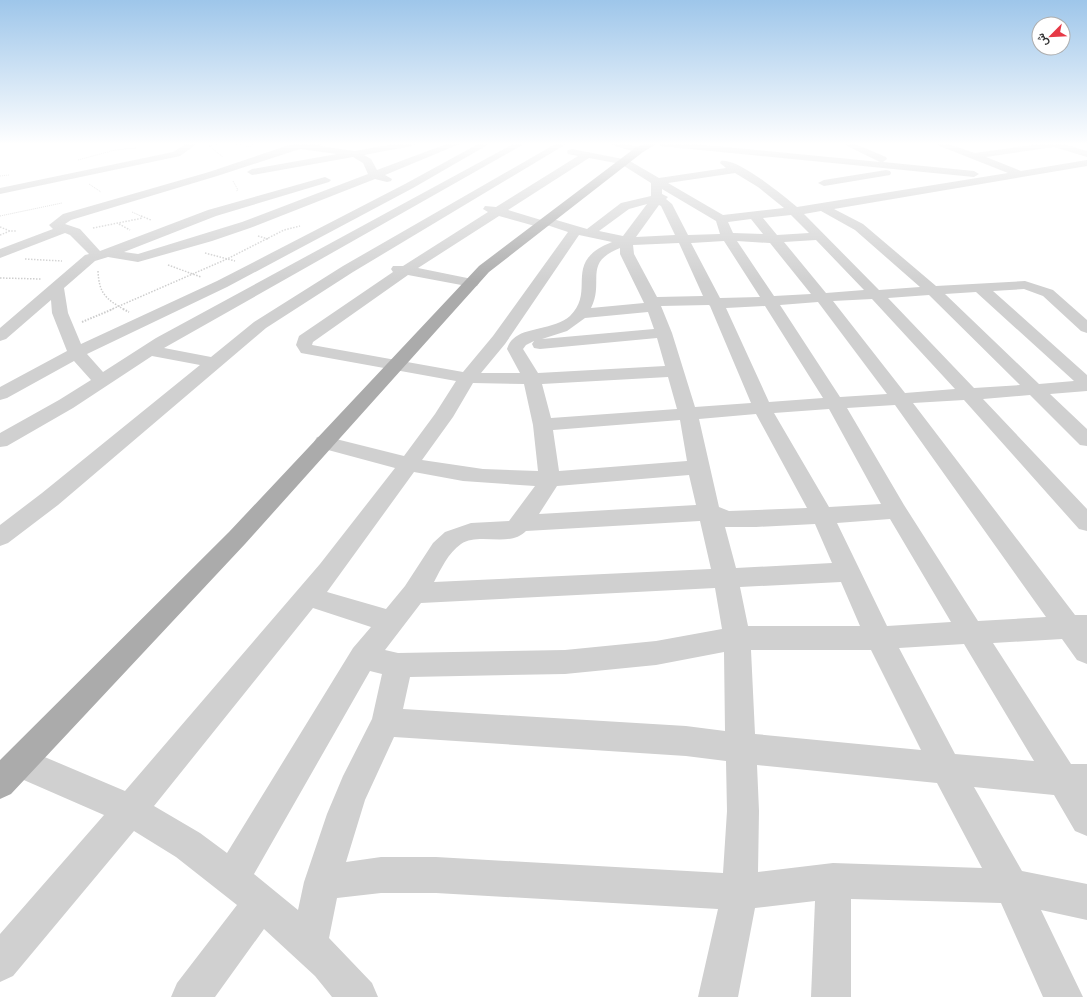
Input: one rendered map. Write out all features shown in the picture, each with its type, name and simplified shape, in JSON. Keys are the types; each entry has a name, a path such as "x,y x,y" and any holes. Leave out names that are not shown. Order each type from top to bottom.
{"main road":[{"path":"10,773 238,538 324,442 398,364 484,269 588,190"}],"street":[{"path":"144,190 114,203 67,217 55,225 70,230 96,257 133,258 146,256 240,227 325,190"},
{"path":"0,336 62,283 96,257 212,213 294,190"},
{"path":"0,394 76,353 153,318 222,284 402,190"},
{"path":"422,190 498,212 626,240 682,239 724,228 754,215 796,211 927,190"},
{"path":"0,441 66,404 149,350 282,274 437,190"},
{"path":"0,537 50,499 260,325 361,262 465,201 480,190"},
{"path":"533,190 404,271 305,340 304,345 307,349 398,364 467,378 532,379 675,371"},
{"path":"0,962 130,810 307,596 330,571 443,417 467,378 508,343 582,231 626,206 669,190"},
{"path":"769,190 796,211 818,236 875,293 1087,523"},
{"path":"664,191 724,228 775,239 818,236"},
{"path":"664,191 666,204 682,239 715,302 762,408 823,516 879,638 946,768 1011,886 1063,997"},
{"path":"508,343 565,326 580,314 587,298 590,286 589,269 594,257 606,247 626,240 664,191"},
{"path":"822,207 859,227 932,290 1087,440"},
{"path":"754,215 822,297 1077,627 1087,652"},
{"path":"724,228 834,403 896,511 970,632 1074,780 1087,818"},
{"path":"0,254 70,230"},
{"path":"626,240 627,254 653,305 664,333 688,414 698,467 726,578 737,638 743,811 740,892 718,997"},
{"path":"320,254 472,283"},
{"path":"282,274 325,284"},
{"path":"62,283 60,313 76,353 101,380"},
{"path":"580,314 653,305 770,301 875,293 980,288 1014,284 1043,290 1087,328"},
{"path":"980,288 1087,385"},
{"path":"508,343 664,333"},
{"path":"508,343 515,349 516,355 532,379 543,425 549,479 543,492 522,523"},
{"path":"149,350 214,363"},
{"path":"543,425 1087,385"},
{"path":"324,442 408,465 483,476 549,479 698,467"},
{"path":"232,878 363,657 414,593 441,550 453,538 471,532 509,530 522,523 710,512 719,517 738,520 896,511"},
{"path":"414,593 848,572"},
{"path":"307,596 392,622"},
{"path":"363,657 398,666 565,662 656,653 737,638 879,638 1077,627"},
{"path":"309,945 322,882 344,813 357,781 386,722 398,666"},
{"path":"386,722 686,741 740,748 1074,780"},
{"path":"10,773 130,810 188,844 262,902 328,963 358,997"},
{"path":"322,882 381,875 436,875 740,892 833,881 1011,886 1087,902"},
{"path":"831,997 833,881"},
{"path":"191,997 262,902"}],"path":[{"path":"114,203 144,218 156,222"},
{"path":"70,230 144,218"},
{"path":"0,235 10,231"},
{"path":"67,328 120,306 269,239"},
{"path":"0,254 24,259 96,257 99,264 98,282 103,296 130,312 153,318"},
{"path":"146,256 222,284"},
{"path":"0,278 62,283"}]}
